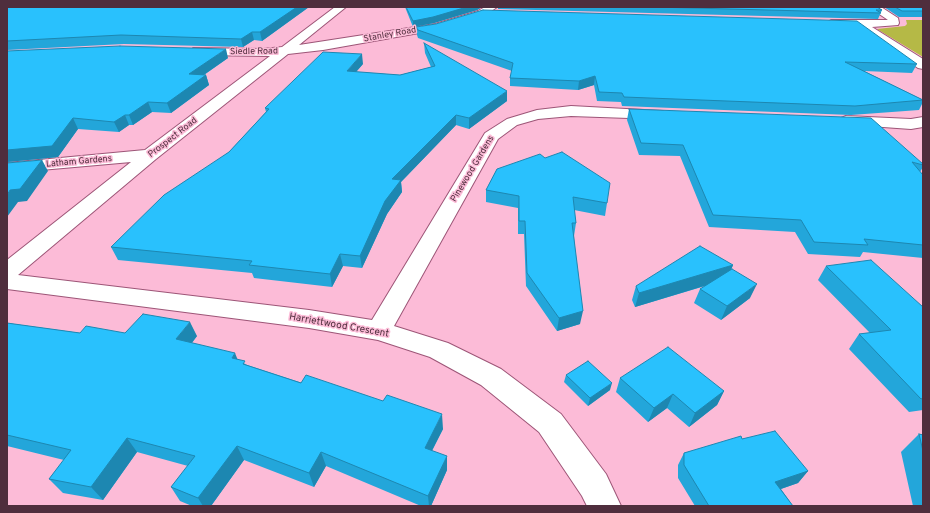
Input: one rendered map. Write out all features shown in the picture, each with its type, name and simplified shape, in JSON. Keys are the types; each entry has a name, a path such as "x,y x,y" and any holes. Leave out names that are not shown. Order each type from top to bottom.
{"street":[{"name":"Prospect Road","path":"7,272 150,155 341,7"},
{"path":"821,23 894,23 894,20 874,7"},
{"name":"Stanley Road","path":"285,51 430,28 491,11"},
{"path":"860,24 923,65"},
{"name":"Siedle Road","path":"182,50 243,53 285,51"},
{"name":"Pinewood Gardens","path":"379,331 491,136 512,122 537,115 571,111 674,115"},
{"path":"832,121 911,124 923,122"},
{"name":"Latham Gardens","path":"7,168 150,155"},
{"name":"Harriettwood Crescent","path":"7,281 309,319 379,331 439,350 497,382 550,423 594,485 604,506"}],"shaded area":[{"path":"906,20 923,20 923,57 877,29 905,26 907,24"}],"building":[{"path":"7,7 297,7 260,32 252,32 241,39 121,35 7,41"},
{"path":"406,7 467,7 413,21"},
{"path":"654,7 877,7 882,10 876,10 881,13"},
{"path":"895,7 923,7 923,11 902,11"},
{"path":"483,10 857,21 917,64 845,62 923,100 855,106 624,97 622,93 599,92 595,76 579,81 510,78 513,63 418,30 416,27 436,24"},
{"path":"424,43 507,91 469,118 456,115 392,179 401,180 385,201 360,256 340,254 330,274 249,265 252,261 111,247 164,195 229,152 269,109 265,108 323,52 362,54 347,71 400,75 435,66"},
{"path":"120,46 226,49 189,74 206,75 167,103 148,102 129,115 125,115 114,122 73,118 52,146 7,150 7,51"},
{"path":"629,109 871,118 923,164 912,162 923,175 923,245 864,239 868,245 814,242 801,220 713,215 683,145 641,143"},
{"path":"562,152 610,183 607,203 573,197 576,223 572,223 583,311 559,318 527,273 525,221 519,221 519,196 486,190 497,169 540,154 545,158"},
{"path":"42,160 20,189 10,190 7,195 7,163"},
{"path":"700,246 733,265 639,293 636,286"},
{"path":"871,260 923,307 923,398 921,399 859,334 891,330 826,266"},
{"path":"732,269 757,284 727,306 700,289"},
{"path":"143,314 190,322 176,339 235,353 232,358 245,361 243,364 301,383 306,375 383,401 387,395 442,414 425,448 447,456 428,496 321,452 309,473 237,446 198,498 171,487 195,456 127,438 91,487 49,479 71,450 7,435 7,323 80,333 86,326 125,333"},
{"path":"668,347 724,391 695,413 673,394 654,408 620,378"},
{"path":"588,361 612,383 590,398 566,375"},
{"path":"775,431 808,471 775,482 793,506 709,506 684,465 684,453 741,436 742,439"},
{"path":"919,434 923,435 923,451"}]}
